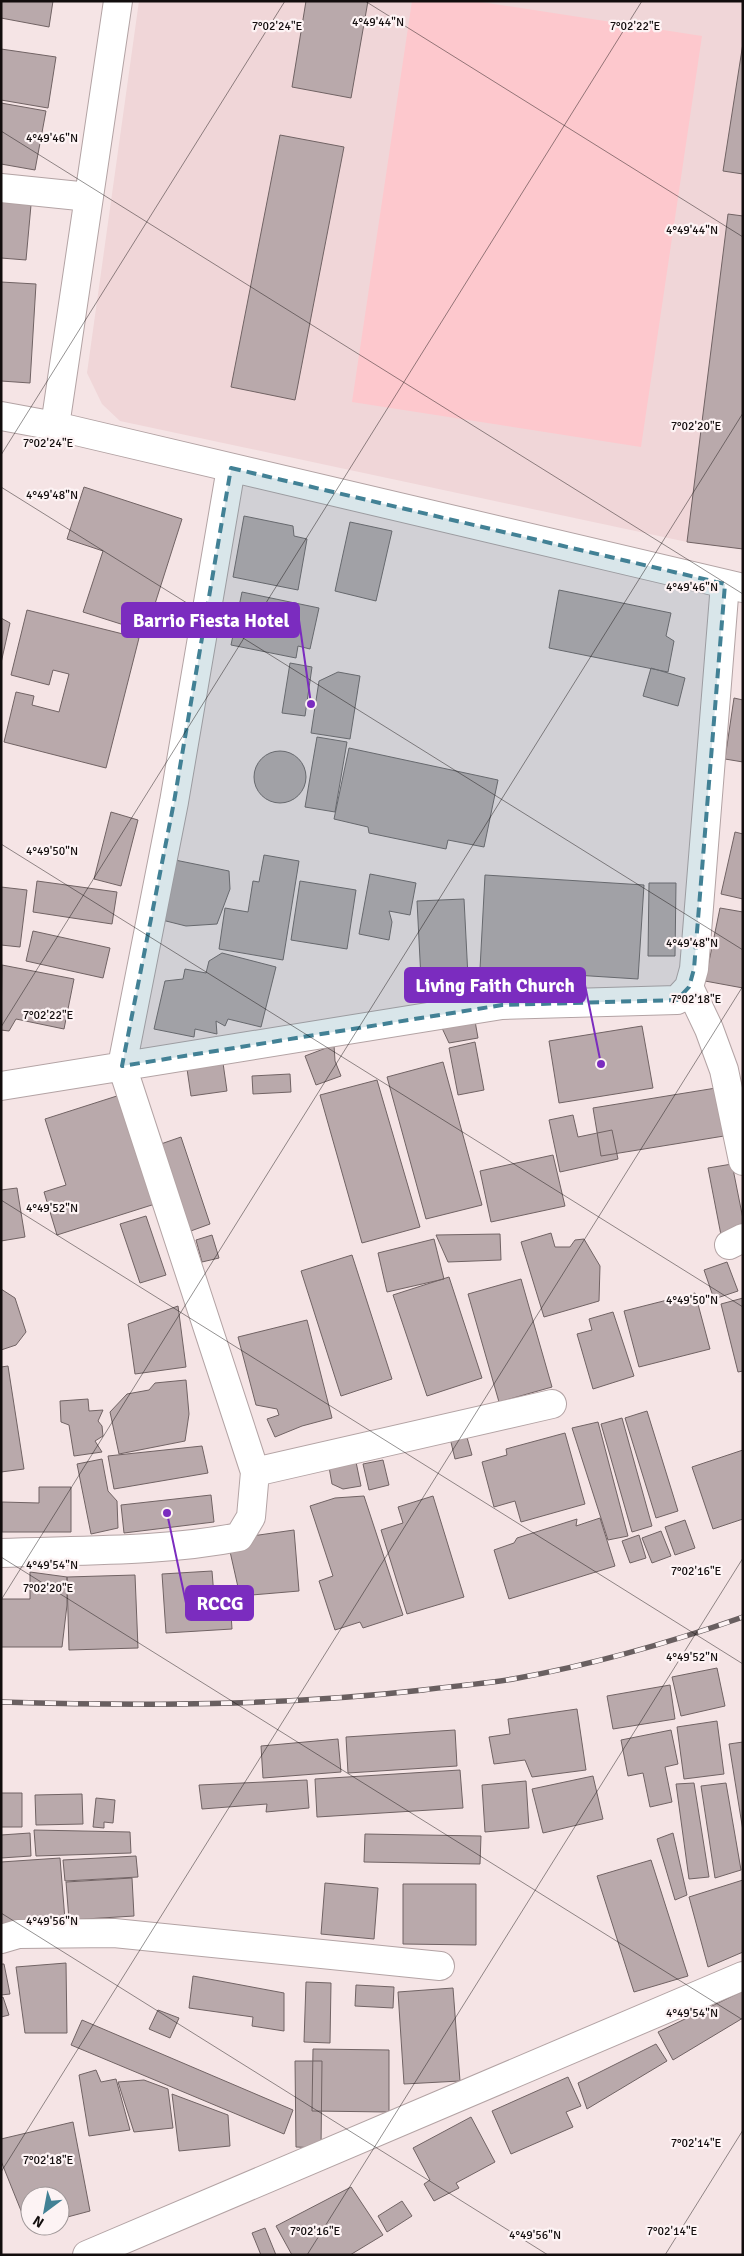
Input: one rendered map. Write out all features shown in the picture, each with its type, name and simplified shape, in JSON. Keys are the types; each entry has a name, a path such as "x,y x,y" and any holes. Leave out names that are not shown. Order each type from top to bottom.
{"street":[{"path":"55,426 118,1"},
{"path":"1,188 89,197"},
{"path":"1,416 55,426 734,586 694,969 689,987 677,1000 502,1005 1,1086"},
{"path":"1,1553 111,1549 212,1542 239,1537 251,1517 255,1472 122,1066 174,802 231,468"},
{"path":"689,987 709,1029 724,1070 743,1161"},
{"path":"255,1472 552,1404"},
{"path":"1,1939 18,1934 114,1933 440,1966"},
{"path":"87,2255 743,1976"}],"highlighted area":[{"path":"231,468 725,584 694,969 689,987 677,1000 502,1005 122,1066 174,802"}],"shaded area":[{"path":"139,1 743,1 743,549 687,542 120,421 102,404 87,373"},
{"path":"412,1 475,1 702,36 641,447 352,402"}],"building":[{"path":"1,1 53,1 49,27 1,18"},
{"path":"306,1 368,1 351,98 292,87"},
{"path":"743,43 743,174 723,171"},
{"path":"1,49 56,57 48,108 1,100"},
{"path":"1,103 46,111 35,170 1,164"},
{"path":"280,135 344,147 295,400 231,387"},
{"path":"1,202 31,205 26,260 1,258"},
{"path":"728,214 743,216 743,549 687,542"},
{"path":"1,282 36,284 30,383 1,381"},
{"path":"84,487 182,519 146,632 83,612 103,551 67,539"},
{"path":"244,516 293,526 294,536 307,539 298,590 233,577"},
{"path":"350,522 392,531 376,601 335,591"},
{"path":"559,590 671,613 666,636 674,641 668,672 549,648"},
{"path":"242,592 319,608 310,649 298,646 296,658 231,645"},
{"path":"27,610 139,638 106,768 4,742 16,692 34,696 32,705 59,712 69,674 53,670 49,685 11,675"},
{"path":"1,618 10,623 1,663"},
{"path":"290,663 312,667 305,716 282,713"},
{"path":"651,668 685,678 678,706 643,696"},
{"path":"338,672 360,676 350,739 311,733 319,681"},
{"path":"734,698 743,700 743,762 725,759"},
{"path":"317,737 347,742 335,812 305,807"},
{"path":"349,748 498,780 484,847 448,840 446,849 369,833 368,827 334,819"},
{"path":"280,751 290,753 298,759 304,767 306,777 304,787 298,795 290,801 280,803 270,801 262,795 256,787 254,777 256,767 262,759 270,753"},
{"path":"111,812 138,820 121,886 94,879"},
{"path":"735,832 743,834 743,899 721,894"},
{"path":"264,855 299,861 283,960 219,949 225,908 248,912 253,881 259,882"},
{"path":"175,860 229,871 230,889 217,924 186,926 162,920"},
{"path":"370,874 416,883 410,915 389,911 392,922 389,940 359,934"},
{"path":"485,875 644,885 638,979 480,969"},
{"path":"37,881 117,892 112,924 33,912"},
{"path":"300,881 356,890 347,949 291,940"},
{"path":"649,883 676,883 675,956 648,956"},
{"path":"1,887 27,890 20,947 1,945"},
{"path":"464,899 468,977 421,979 417,901"},
{"path":"720,908 743,912 743,988 705,981"},
{"path":"33,931 110,948 103,978 26,961"},
{"path":"222,953 276,967 261,1027 228,1019 225,1026 216,1021 217,1034 195,1029 194,1037 154,1029 165,981 183,979 185,969 206,973 209,961"},
{"path":"2,965 74,979 64,1029 16,1019 9,1031 1,1030"},
{"path":"475,1021 478,1038 449,1043 442,1028"},
{"path":"642,1026 653,1088 559,1103 549,1041"},
{"path":"475,1042 484,1090 458,1095 449,1048"},
{"path":"334,1045 335,1061 341,1076 316,1085 305,1056"},
{"path":"443,1062 482,1205 426,1219 387,1077"},
{"path":"223,1063 227,1091 191,1096 187,1069"},
{"path":"290,1074 291,1092 253,1094 252,1076"},
{"path":"377,1080 420,1227 362,1243 320,1095"},
{"path":"716,1088 724,1136 601,1156 593,1108"},
{"path":"120,1095 155,1204 57,1235 44,1192 66,1185 45,1119"},
{"path":"573,1115 578,1137 612,1130 618,1159 560,1172 549,1120"},
{"path":"181,1137 210,1224 188,1232 158,1145"},
{"path":"553,1155 565,1206 491,1222 480,1171"},
{"path":"732,1164 743,1219 743,1231 721,1235 708,1168"},
{"path":"17,1188 25,1237 1,1241 1,1190"},
{"path":"146,1216 166,1275 140,1283 120,1224"},
{"path":"551,1233 555,1247 570,1247 575,1240 584,1239 600,1266 599,1301 544,1317 521,1242"},
{"path":"500,1234 501,1260 448,1262 436,1235"},
{"path":"212,1235 219,1258 202,1262 196,1240"},
{"path":"434,1239 444,1279 387,1292 378,1253"},
{"path":"352,1255 392,1379 341,1396 301,1271"},
{"path":"727,1262 738,1291 714,1299 704,1270"},
{"path":"449,1277 482,1378 427,1396 393,1295"},
{"path":"521,1279 552,1387 499,1402 468,1294"},
{"path":"1,1289 15,1298 26,1332 16,1345 1,1350"},
{"path":"695,1293 710,1349 639,1367 624,1311"},
{"path":"743,1298 743,1371 738,1372 721,1304"},
{"path":"178,1306 186,1367 135,1374 128,1324"},
{"path":"613,1312 634,1376 593,1389 577,1334 592,1330 589,1319"},
{"path":"307,1320 332,1418 302,1426 275,1437 267,1419 279,1415 277,1409 256,1405 238,1337"},
{"path":"8,1366 24,1469 1,1472 1,1367"},
{"path":"186,1380 189,1414 185,1441 119,1454 110,1412 127,1394 149,1390 155,1383"},
{"path":"88,1399 89,1411 103,1410 98,1421 102,1426 103,1436 95,1441 102,1452 74,1456 69,1425 61,1422 60,1401"},
{"path":"647,1411 678,1511 656,1518 625,1418"},
{"path":"622,1418 652,1526 632,1532 601,1424"},
{"path":"598,1422 628,1536 608,1540 572,1428"},
{"path":"565,1433 585,1504 521,1522 515,1501 494,1507 482,1462 507,1455 506,1449"},
{"path":"466,1434 472,1455 455,1459 450,1438"},
{"path":"202,1446 208,1473 114,1489 108,1456"},
{"path":"743,1450 743,1519 713,1529 692,1467"},
{"path":"102,1459 108,1491 117,1501 118,1528 91,1534 77,1464"},
{"path":"383,1460 389,1485 369,1490 363,1464"},
{"path":"356,1462 361,1486 343,1489 332,1484 329,1467"},
{"path":"39,1487 71,1487 71,1532 2,1532 2,1502 39,1503"},
{"path":"211,1495 214,1522 124,1533 121,1505"},
{"path":"364,1496 403,1615 363,1628 360,1622 335,1630 319,1581 333,1576 310,1506 335,1498"},
{"path":"433,1496 464,1597 407,1614 381,1530 403,1523 398,1507"},
{"path":"600,1518 615,1566 509,1599 494,1550 514,1543 517,1538 577,1519 576,1526"},
{"path":"685,1520 695,1548 675,1555 665,1527"},
{"path":"294,1530 299,1591 240,1596 229,1547 252,1542 252,1536"},
{"path":"661,1531 671,1556 652,1563 642,1538"},
{"path":"639,1535 646,1558 630,1563 622,1541"},
{"path":"212,1571 214,1596 230,1599 232,1629 166,1633 162,1574"},
{"path":"30,1572 67,1577 67,1605 62,1647 1,1647 1,1599 30,1599"},
{"path":"135,1575 138,1648 69,1650 67,1577"},
{"path":"717,1668 725,1706 681,1716 672,1677"},
{"path":"670,1685 675,1719 613,1729 607,1696"},
{"path":"577,1709 586,1770 532,1777 525,1760 494,1764 489,1737 510,1734 508,1719"},
{"path":"717,1721 724,1774 684,1779 677,1727"},
{"path":"455,1730 457,1766 348,1773 346,1737"},
{"path":"671,1730 678,1764 665,1767 672,1802 650,1807 643,1773 628,1776 621,1740"},
{"path":"338,1739 341,1772 263,1778 261,1746"},
{"path":"743,1742 743,1831 729,1744"},
{"path":"460,1770 463,1808 317,1817 315,1779"},
{"path":"593,1776 603,1819 543,1833 532,1789"},
{"path":"307,1780 309,1808 266,1812 267,1804 202,1809 199,1785"},
{"path":"526,1781 529,1828 485,1832 482,1785"},
{"path":"694,1783 709,1877 689,1879 676,1784"},
{"path":"726,1783 741,1870 715,1878 701,1786"},
{"path":"1,1793 22,1793 22,1827 1,1827"},
{"path":"82,1794 83,1824 36,1825 35,1795"},
{"path":"96,1798 115,1800 113,1823 104,1822 104,1828 93,1827"},
{"path":"34,1830 130,1832 131,1853 36,1856"},
{"path":"30,1833 31,1856 1,1858 1,1835"},
{"path":"673,1833 687,1895 675,1900 657,1839"},
{"path":"365,1834 481,1836 480,1864 364,1862"},
{"path":"136,1856 138,1877 65,1881 63,1860"},
{"path":"60,1858 65,1920 1,1924 1,1862"},
{"path":"651,1860 688,1976 634,1992 597,1876"},
{"path":"132,1878 134,1916 69,1920 66,1882"},
{"path":"743,1880 743,1952 708,1967 689,1897"},
{"path":"325,1883 378,1888 374,1939 321,1934"},
{"path":"403,1884 476,1884 476,1945 403,1944"},
{"path":"66,1963 67,2033 25,2033 16,1967"},
{"path":"1,1964 4,1964 10,1994 1,1995"},
{"path":"193,1976 284,1993 284,2031 252,2026 253,2017 189,2008"},
{"path":"306,1982 331,1983 330,2043 304,2042"},
{"path":"356,1985 394,1987 393,2008 355,2006"},
{"path":"453,1988 460,2081 404,2084 398,1992"},
{"path":"743,1991 743,2018 673,2060 658,2032"},
{"path":"3,1997 9,2015 1,2017 1,1998"},
{"path":"158,2010 179,2018 170,2038 149,2029"},
{"path":"82,2020 293,2110 284,2134 71,2045"},
{"path":"656,2044 667,2061 587,2109 578,2083"},
{"path":"313,2049 389,2050 389,2112 312,2111"},
{"path":"295,2061 322,2061 321,2148 296,2147"},
{"path":"96,2070 101,2082 116,2079 130,2130 89,2136 79,2075"},
{"path":"568,2077 581,2106 566,2112 573,2127 511,2154 492,2111"},
{"path":"144,2080 168,2089 173,2128 134,2132 118,2082"},
{"path":"172,2094 228,2115 230,2146 179,2151"},
{"path":"471,2117 495,2162 456,2183 459,2188 434,2201 424,2184 430,2180 413,2148"},
{"path":"73,2122 90,2211 70,2216 70,2186 20,2186 20,2208 1,2161 1,2139"},
{"path":"351,2187 383,2235 350,2255 292,2255 276,2226"},
{"path":"402,2201 412,2216 387,2232 378,2216"},
{"path":"265,2228 276,2255 261,2255 252,2233"}],"railway":[{"path":"1,1702 212,1704 318,1699 480,1684 513,1679 601,1660 687,1636 743,1617"}],"place":[{"name":"Barrio Fiesta Hotel","path":"311,704"},
{"name":"Living Faith Church","path":"601,1064"},
{"name":"RCCG","path":"167,1513"}]}
